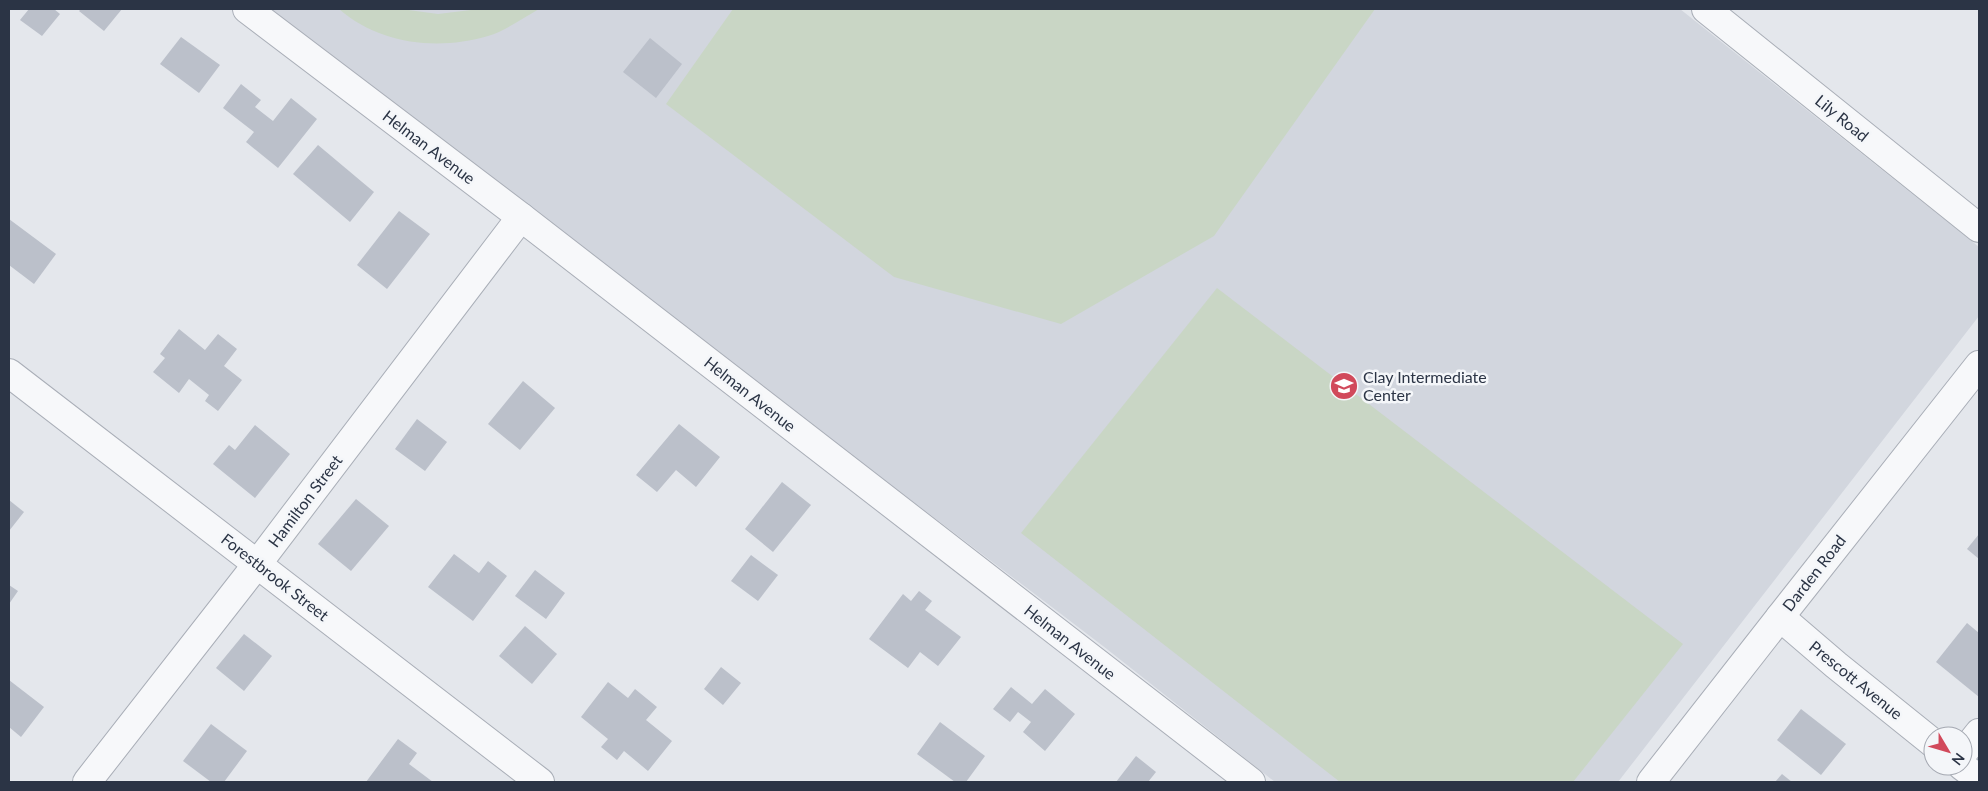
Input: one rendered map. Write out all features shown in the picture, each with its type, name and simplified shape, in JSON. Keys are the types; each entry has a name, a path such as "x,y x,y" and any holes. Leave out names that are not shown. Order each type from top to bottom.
{"street":[{"name":"Helman Avenue","path":"247,9 521,217 1251,782"},
{"name":"Lily Road","path":"1706,9 1979,228"},
{"name":"Hamilton Street","path":"87,782 258,563 521,217"},
{"name":"Darden Road","path":"1651,782 1979,365"},
{"name":"Forestbrook Street","path":"9,373 540,782"},
{"name":"Prescott Avenue","path":"1780,617 1923,735"}],"shaded area":[{"name":"Clay Intermediate Center","path":"265,9 1680,9 1979,247 1979,316 1618,782 1275,782 1103,646"}],"green space":[{"path":"339,9 401,9 438,14 479,9 539,9 507,28 488,36 469,41 429,43 390,37 355,21"},
{"path":"733,9 1375,9 1214,236 1061,324 894,277 666,104"},
{"path":"1217,288 1683,644 1573,782 1340,782 1021,533"}],"building":[{"path":"29,9 54,9 60,14 42,36 20,20"},
{"path":"81,9 122,9 104,31 79,11"},
{"path":"181,37 220,65 199,93 160,64"},
{"path":"650,38 682,64 656,98 623,72"},
{"path":"241,84 261,100 255,107 273,121 291,98 317,119 278,168 246,142 254,132 223,108"},
{"path":"318,145 374,192 350,222 293,174"},
{"path":"399,211 430,234 387,289 357,265"},
{"path":"9,219 56,254 34,284 9,265"},
{"path":"179,329 205,350 218,334 237,349 224,366 242,380 218,411 205,401 209,395 189,379 179,393 153,372 165,358 160,354"},
{"path":"523,381 555,408 520,450 488,424"},
{"path":"417,419 447,442 425,471 395,449"},
{"path":"679,424 720,457 696,487 676,470 657,492 636,475"},
{"path":"255,425 290,454 255,498 213,464 229,445 235,450"},
{"path":"782,482 811,505 773,552 745,529"},
{"path":"356,499 389,526 351,571 318,544"},
{"path":"9,500 24,512 9,531"},
{"path":"1979,534 1979,559 1967,549"},
{"path":"454,554 479,573 488,561 507,576 473,621 428,587"},
{"path":"751,555 778,575 758,601 731,581"},
{"path":"535,570 565,593 546,619 515,596"},
{"path":"9,585 18,591 9,604"},
{"path":"919,591 932,601 925,610 961,637 938,666 920,652 908,668 869,639 903,594 911,601"},
{"path":"1967,623 1979,633 1979,697 1936,662"},
{"path":"525,626 557,654 532,684 499,656"},
{"path":"244,634 272,656 244,691 216,668"},
{"path":"721,667 741,683 723,705 704,689"},
{"path":"9,680 44,707 21,737 9,727"},
{"path":"608,682 628,698 635,689 657,707 646,720 672,741 648,771 624,751 617,760 601,747 608,739 581,717"},
{"path":"1011,687 1032,704 1045,689 1075,714 1045,751 1023,732 1031,722 1018,712 1010,722 993,709"},
{"path":"1801,709 1846,744 1821,775 1777,740"},
{"path":"940,722 985,756 966,782 955,782 917,754"},
{"path":"211,724 247,751 224,782 211,782 183,761"},
{"path":"398,739 417,753 409,764 433,782 366,782"},
{"path":"1136,756 1156,772 1148,782 1116,782"},
{"path":"1782,774 1792,782 1775,782"}],"place":[{"name":"Clay Intermediate Center","path":"1344,386"}]}
